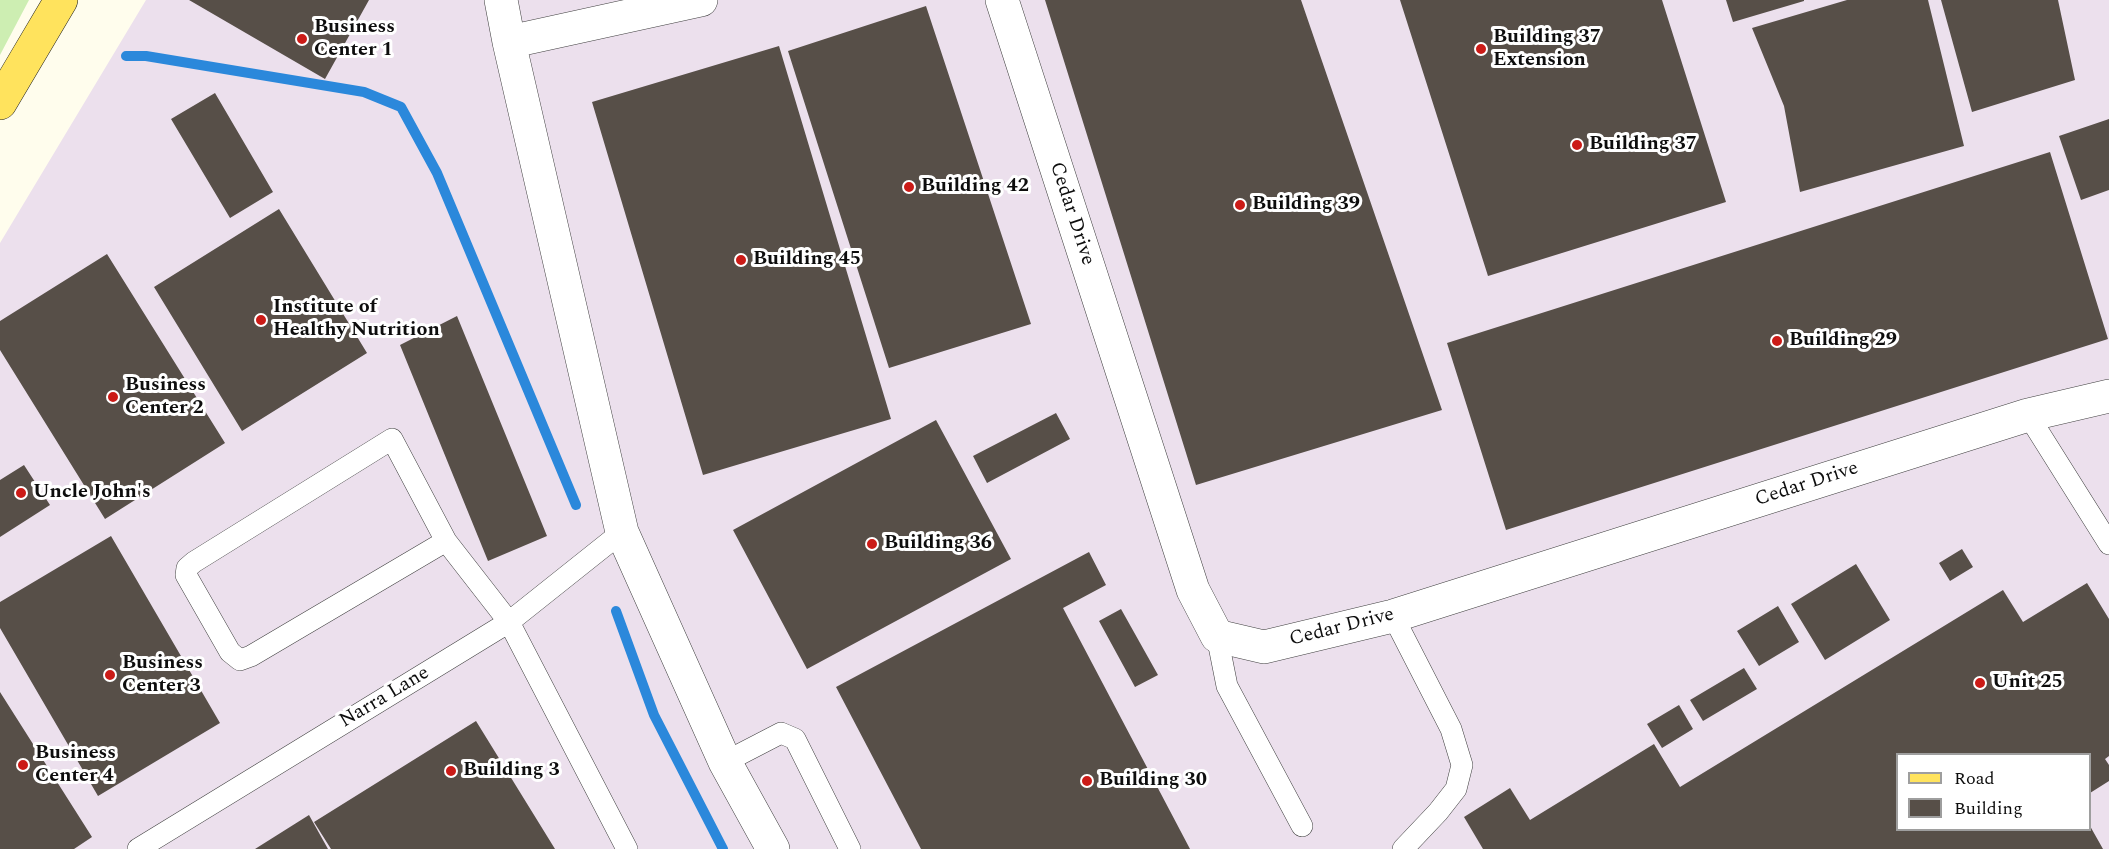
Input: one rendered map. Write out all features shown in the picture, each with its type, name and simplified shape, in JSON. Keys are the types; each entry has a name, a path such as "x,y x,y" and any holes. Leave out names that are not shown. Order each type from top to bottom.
{"main road":[{"path":"0,102 62,0"}],"street":[{"path":"501,0 622,532 725,762 773,849"},
{"path":"509,42 701,0"},
{"name":"Cedar Drive","path":"1002,0 1193,590 1217,636 1264,647 1393,616 2028,415 2109,396"}],"lane":[{"path":"2028,415 2109,544"},
{"path":"446,541 251,656 240,660 231,652 186,575 187,568 194,562 392,440 446,541 509,622 627,849"},
{"name":"Narra Lane","path":"138,849 509,622 622,532"},
{"path":"1393,616 1451,729 1462,765 1456,789 1403,849"},
{"path":"1217,636 1227,686 1302,826"},
{"path":"725,762 781,733 795,739 850,849"}],"shaded area":[{"path":"146,0 2109,0 2109,849 0,849 0,243"}],"green space":[{"path":"0,0 29,0 0,55"}],"building":[{"name":"Business Center 1","path":"189,0 369,0 325,79"},
{"name":"Building 39","path":"1045,0 1301,0 1442,410 1196,485"},
{"name":"Building 37","path":"1400,0 1662,0 1726,202 1488,276"},
{"path":"1726,0 1804,0 1804,1 1733,22"},
{"path":"1847,0 1928,0 1964,146 1800,192 1784,106 1752,28"},
{"path":"1941,0 2058,0 2075,80 1972,112"},
{"name":"Building 42","path":"926,6 1031,324 889,368 788,51"},
{"name":"Building 45","path":"779,46 891,419 703,475 592,102"},
{"path":"215,93 273,192 230,218 171,119"},
{"path":"2109,119 2109,190 2081,200 2059,136"},
{"name":"Building 29","path":"2050,152 2108,339 1506,530 1447,343"},
{"name":"Institute of Healthy Nutrition","path":"279,209 367,353 242,431 154,287"},
{"name":"Business Center 2","path":"107,254 225,443 105,519 0,350 0,321"},
{"path":"457,316 547,536 488,561 400,345"},
{"path":"1056,413 1070,439 987,483 973,456"},
{"name":"Building 36","path":"936,420 1011,559 807,669 733,530"},
{"name":"Uncle John's","path":"24,465 50,505 0,537 0,480"},
{"name":"Business Center 3","path":"111,536 220,723 98,796 0,628 0,602"},
{"path":"1962,549 1973,567 1950,581 1939,563"},
{"path":"1089,552 1106,585 1063,608 1190,849 921,849 836,687"},
{"path":"1856,564 1890,620 1825,660 1791,604"},
{"name":"Unit 25","path":"2087,583 2109,619 2109,756 2105,759 2109,765 2109,781 2091,792 2091,753 1896,753 1896,831 2091,831 2091,828 2103,849 1483,849 1464,817 1510,788 1530,820 1654,744 1680,787 2003,590 2023,622"},
{"path":"1778,606 1799,642 1759,666 1737,631"},
{"path":"1121,609 1158,675 1135,687 1099,621"},
{"path":"1744,668 1757,689 1703,721 1690,700"},
{"name":"Business Center 4","path":"0,692 92,837 74,849 0,849"},
{"path":"1679,705 1693,729 1662,748 1647,724"},
{"name":"Building 3","path":"476,721 555,849 331,849 314,822"},
{"path":"309,815 328,849 255,849"}],"waterway":[{"path":"126,56 146,56 364,92 401,107 437,173 576,505"},
{"path":"616,611 654,715 723,849"}],"place":[{"name":"Business Center 1","path":"302,39"},
{"name":"Building 37 Extension","path":"1481,49"},
{"name":"Building 37","path":"1577,145"},
{"name":"Building 42","path":"909,187"},
{"name":"Building 39","path":"1240,205"},
{"name":"Building 45","path":"741,260"},
{"name":"Institute of Healthy Nutrition","path":"261,320"},
{"name":"Building 29","path":"1777,341"},
{"name":"Business Center 2","path":"113,397"},
{"name":"Uncle John's","path":"21,493"},
{"name":"Building 36","path":"872,544"},
{"name":"Business Center 3","path":"110,675"},
{"name":"Unit 25","path":"1980,683"},
{"name":"Business Center 4","path":"23,765"},
{"name":"Building 3","path":"451,771"},
{"name":"Building 30","path":"1087,781"}]}
